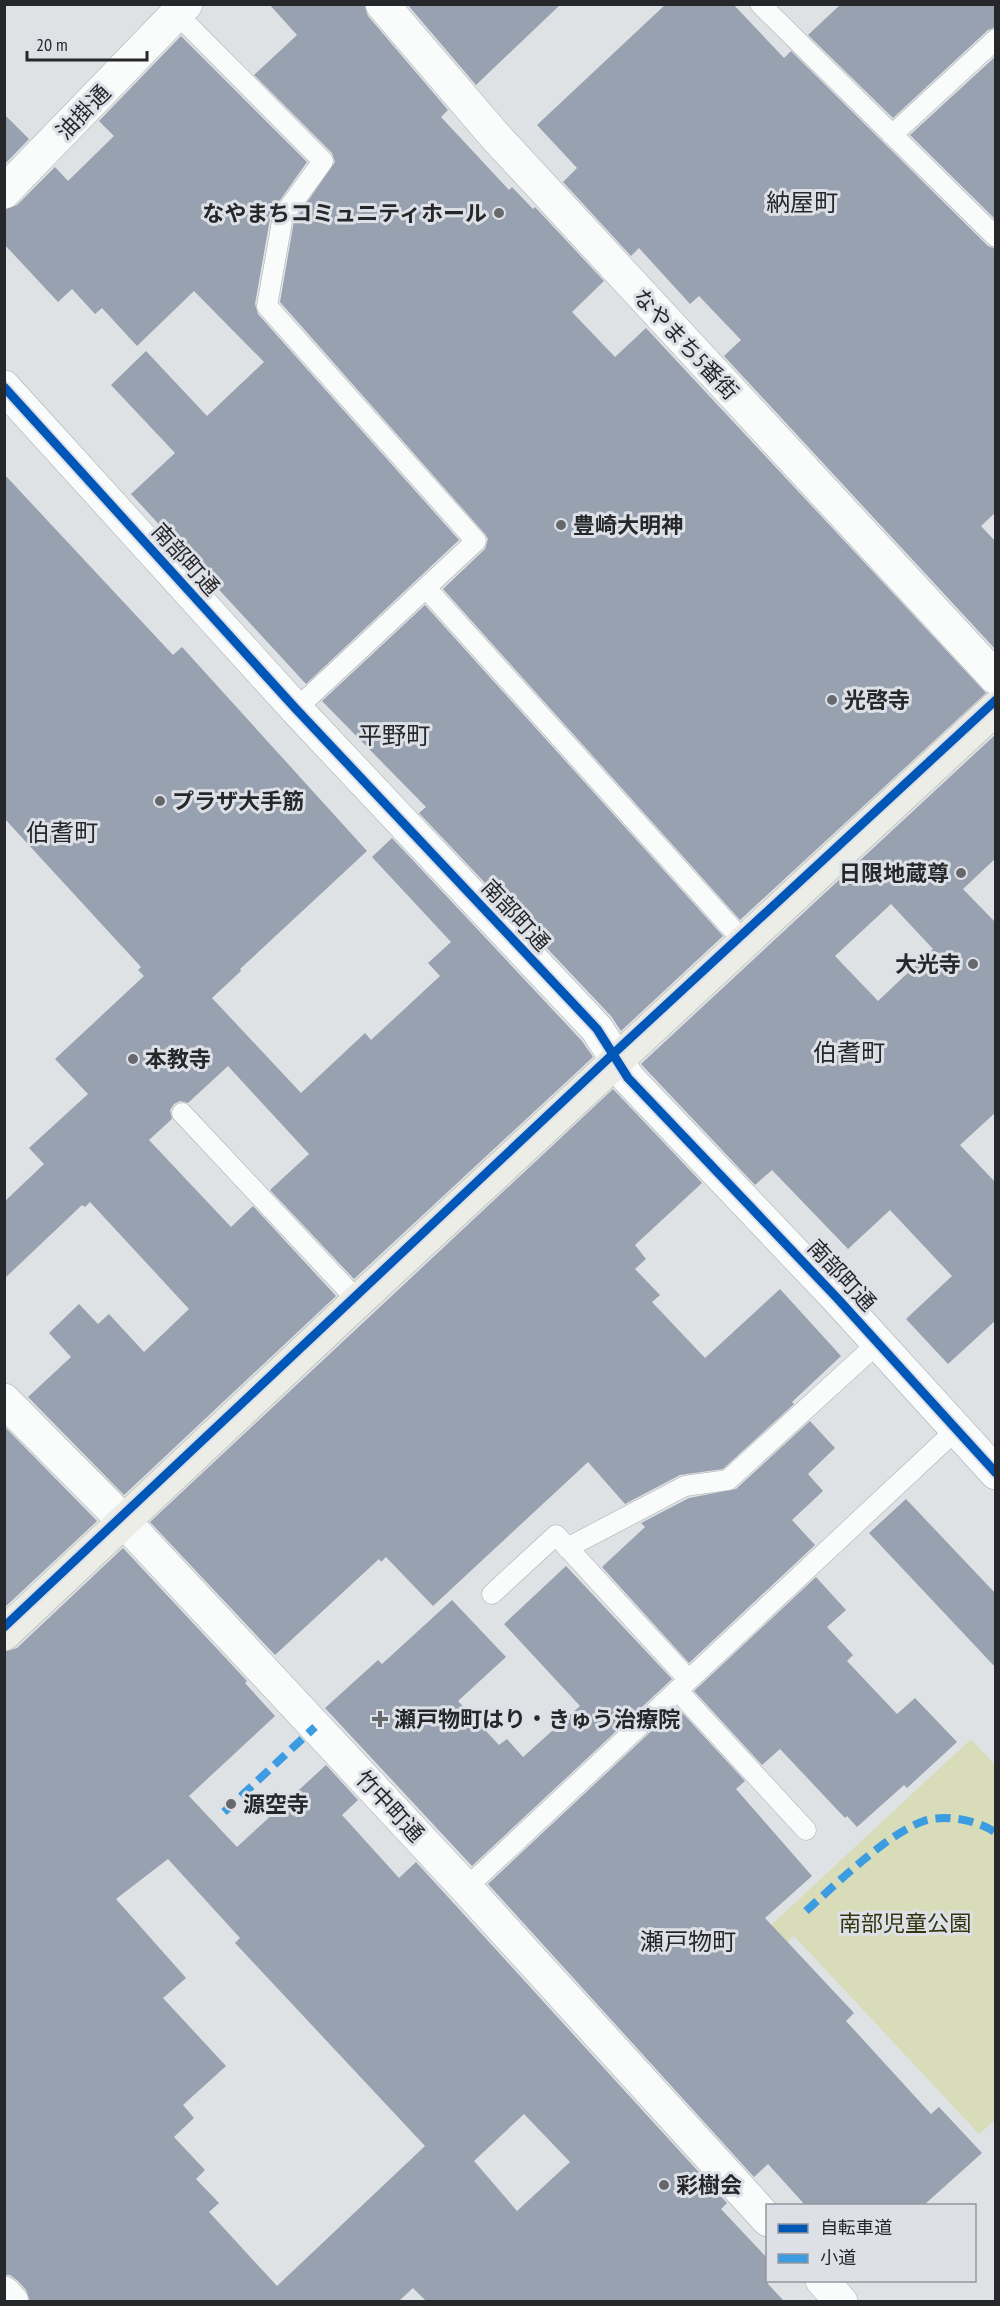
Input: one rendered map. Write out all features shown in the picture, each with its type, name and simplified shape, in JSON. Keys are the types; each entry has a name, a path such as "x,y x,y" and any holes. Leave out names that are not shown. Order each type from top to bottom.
{"main road":[{"path":"4,1634 358,1300 996,708"}],"street":[{"name":"なやまち5番街","path":"382,4 495,136 996,678"},
{"name":"油掛通","path":"4,192 181,9"},
{"name":"南部町通","path":"4,387 296,709 597,1029 628,1078 878,1343 996,1473"},
{"name":"竹中町通","path":"4,1400 125,1522 466,1888 766,2218"},
{"path":"824,2282 841,2301"},
{"path":"4,2293 12,2301"}],"lane":[{"path":"760,4 996,237"},
{"path":"181,9 323,161 283,216 267,306 476,541 296,709"},
{"path":"892,135 995,42"},
{"path":"426,588 745,943"},
{"path":"182,1113 358,1300"},
{"path":"567,1548 685,1486 728,1480 878,1343"},
{"path":"466,1888 956,1430"},
{"path":"492,1594 555,1535 807,1830"}],"green space":[{"name":"南部児童公園","path":"971,1739 995,1765 996,2119 979,2134 794,1936 656,2064 640,2047"}],"building":[{"path":"269,4 364,4 368,16 448,110 441,117 509,190 512,187 533,209 535,207 604,281 572,312 615,357 646,328 986,693 740,920 443,589 485,549 488,539 280,302 294,221 335,162 332,153 254,75 297,35"},
{"path":"407,4 561,4 476,85"},
{"path":"666,4 733,4 784,58 791,51 988,246 996,249 996,512 981,526 996,542 996,650 724,356 741,340 699,296 690,304 639,248 631,256 563,182 577,168 537,125"},
{"path":"841,4 996,4 996,27 988,30 893,118 808,35"},
{"path":"181,36 307,162 271,213 255,304 258,314 459,540 306,684 131,494 175,453 111,385 146,351 207,416 264,362 194,291 137,346 102,308 95,314 72,289 58,302 4,244 4,210 17,205 55,167 68,181 114,136 99,121"},
{"path":"996,56 996,220 910,135"},
{"path":"4,114 29,139 4,165"},
{"path":"4,474 173,655 182,647 367,851 212,998 301,1093 365,1033 371,1040 440,976 428,963 451,942 372,857 392,838 582,1041 593,1057 354,1279 270,1190 309,1154 228,1066 188,1103 180,1101 174,1104 170,1110 172,1119 149,1140 231,1227 253,1206 336,1296 124,1495 28,1397 71,1357 49,1333 79,1304 98,1324 109,1314 144,1352 189,1309 90,1202 85,1207 82,1205 4,1279 4,1202 44,1164 29,1148 88,1094 55,1059 144,976 138,970 141,967 4,818"},
{"path":"425,605 723,936 621,1031 611,1016 419,813 426,807 322,701"},
{"path":"996,734 996,858 963,889 996,923 996,1112 960,1145 996,1183 996,1320 948,1364 906,1319 952,1276 890,1210 848,1249 772,1170 755,1185 641,1064","holes":["891,904 933,949 878,1001 835,956"]},
{"path":"613,1089 702,1183 635,1245 646,1259 635,1269 660,1295 652,1302 705,1358 780,1289 841,1356 792,1402 794,1404 723,1469 680,1475 625,1504 588,1462 433,1606 386,1557 381,1562 379,1559 275,1655 150,1522"},
{"path":"810,1421 835,1448 808,1474 823,1491 792,1520 815,1545 689,1663 602,1567 645,1527 641,1523 689,1498 736,1489"},
{"path":"4,1428 97,1521 4,1608"},
{"path":"906,1499 996,1594 996,1668 869,1533"},
{"path":"123,1548 247,1681 245,1683 275,1716 189,1796 237,1847 326,1765 358,1800 342,1815 399,1878 416,1862 727,2203 721,2209 766,2257 766,2282 784,2301 426,2301 413,2288 399,2301 30,2301 26,2290 18,2281 10,2275 4,2275 4,1652 17,1648","holes":["168,1859 240,1938 235,1943 425,2146 277,2286 209,2212 219,2203 196,2179 205,2170 174,2137 194,2118 183,2105 226,2066 163,1998 186,1978 116,1899","524,2114 570,2162 517,2211 474,2161"]},
{"path":"566,1566 672,1679 472,1866 325,1708 378,1660 382,1664 452,1600 506,1657 458,1701 499,1745 507,1739 523,1757 580,1706 504,1624"},
{"path":"816,1577 846,1610 827,1627 853,1655 847,1661 897,1714 915,1698 957,1742 907,1788 904,1785 857,1827 847,1816 845,1818 780,1749 762,1765 694,1691"},
{"path":"677,1707 745,1781 736,1789 812,1876 765,1918 854,2013 846,2021 931,2114 939,2107 982,2153 925,2204 804,2204 768,2164 754,2177 488,1884"}],"marked path":[{"path":"224,1812 315,1727"},
{"path":"806,1911 878,1848 894,1836 924,1821 951,1818 971,1822 996,1833"}],"cycle path":[{"path":"4,387 296,709 597,1029 628,1078 837,1298 996,1473"},
{"path":"4,1627 613,1054 996,700"}],"place":[{"name":"なやまちコミュニティホール","path":"499,213"},
{"name":"豊崎大明神","path":"561,525"},
{"name":"光啓寺","path":"832,700"},
{"name":"プラザ大手筋","path":"160,801"},
{"name":"日限地蔵尊","path":"961,873"},
{"name":"大光寺","path":"973,964"},
{"name":"本教寺","path":"133,1059"},
{"name":"瀬戸物町はり・きゅう治療院","path":"380,1719"},
{"name":"源空寺","path":"231,1804"},
{"name":"彩樹会","path":"664,2185"}],"district":[{"name":"納屋町","path":"802,203"},
{"name":"平野町","path":"394,736"},
{"name":"伯耆町","path":"62,833"},
{"name":"伯耆町","path":"849,1053"},
{"name":"瀬戸物町","path":"688,1942"}]}
